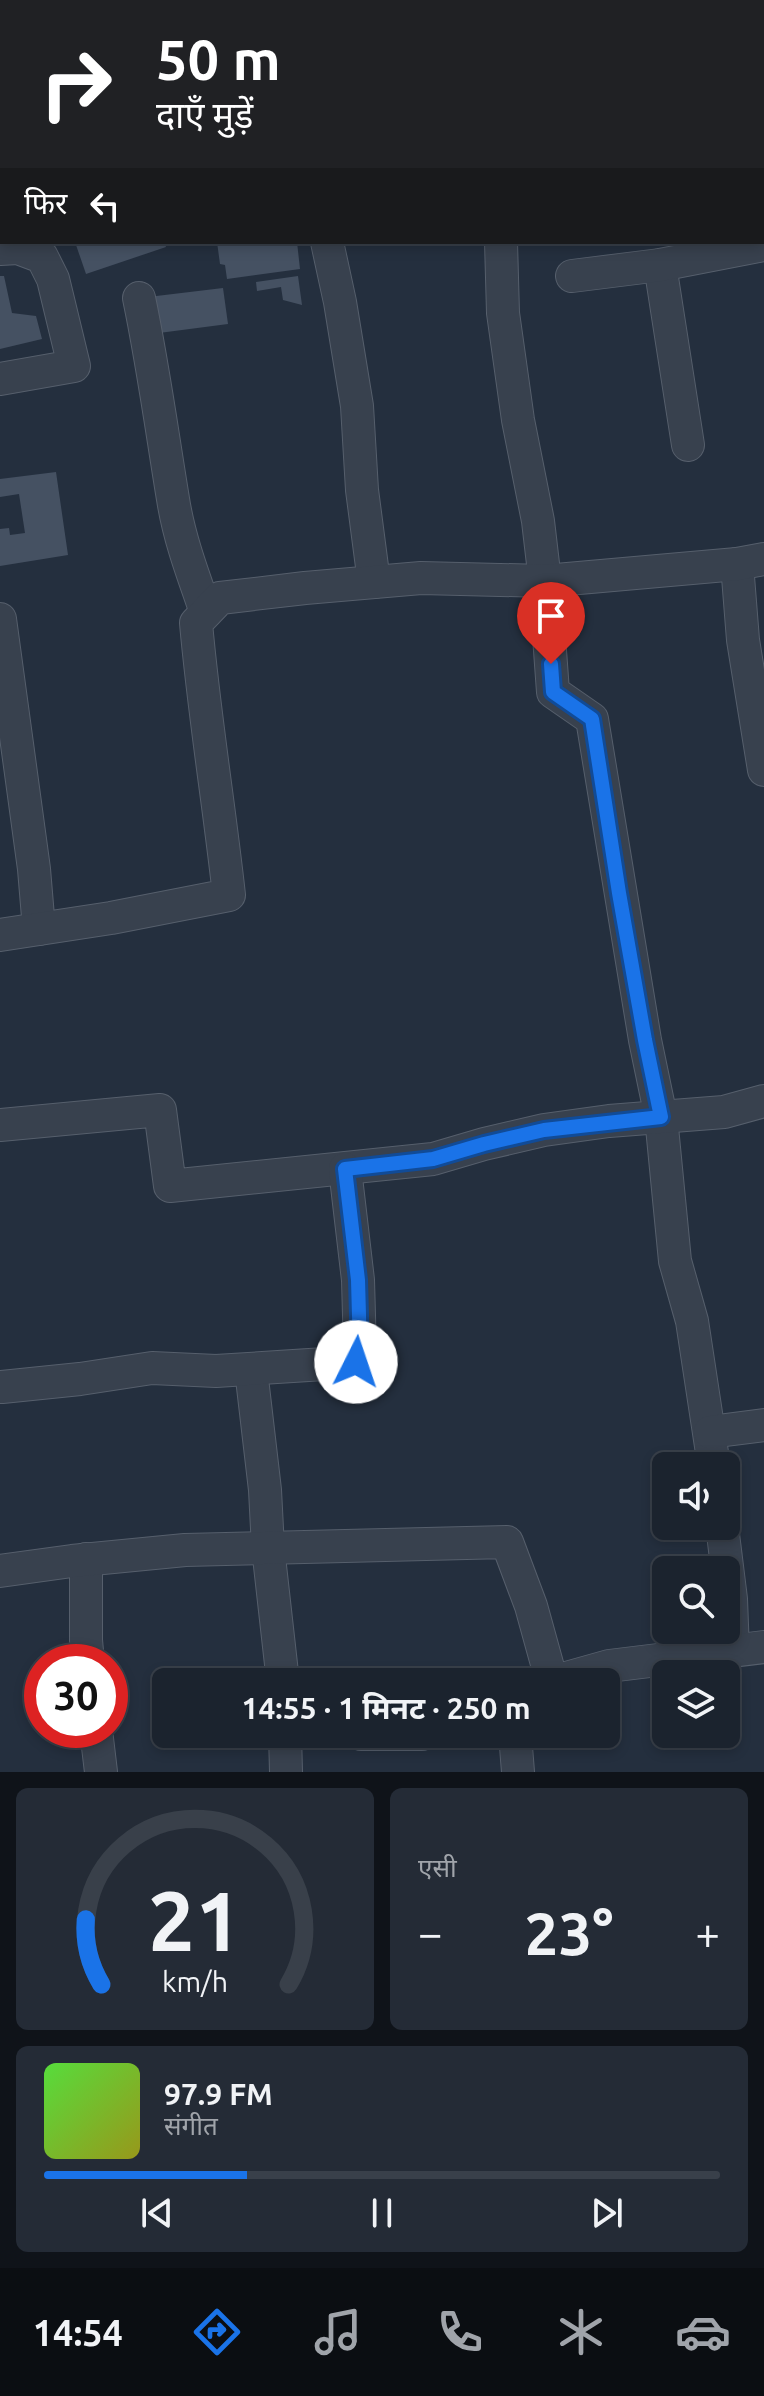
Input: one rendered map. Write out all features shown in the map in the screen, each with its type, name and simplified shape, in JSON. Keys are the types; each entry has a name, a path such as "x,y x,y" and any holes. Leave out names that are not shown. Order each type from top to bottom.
{"street":[{"path":"327,244 357,406 362,490 374,582"},
{"path":"501,244 503,313 518,420 538,521 553,692 592,719 619,893 661,1117 675,1261 692,1321 712,1452"},
{"path":"572,276 660,265 764,245"},
{"path":"0,249 18,248 42,257 53,279 74,366 0,379"},
{"path":"660,265 688,445"},
{"path":"139,298 173,499 188,560 206,612"},
{"path":"0,935 229,895 220,809 202,693 196,623 220,598 421,578 545,581 750,561 743,640 764,770"},
{"path":"0,619 32,854 39,929"},
{"path":"0,1125 160,1110 170,1186 433,1159 544,1130 724,1112 764,1101"},
{"path":"2,1387 152,1368 251,1370 356,1362 360,1351 358,1280 345,1169"},
{"path":"251,1370 281,1668"},
{"path":"710,1432 764,1425"},
{"path":"0,1571 185,1550 507,1542 531,1606 552,1682 609,1666 748,1649 731,1599 724,1540"},
{"path":"86,1559 86,1644"},
{"path":"98,1748 101,1772"},
{"path":"285,1748 286,1772"},
{"path":"516,1748 518,1772"}],"building":[{"path":"76,244 165,244 166,247 86,274"},
{"path":"217,244 297,244 300,269 227,279 225,265 220,264"},
{"path":"0,276 4,276 12,313 36,316 42,339 0,349"},
{"path":"298,276 302,305 283,300 281,287 257,291 256,282"},
{"path":"223,288 228,324 159,333 148,297"},
{"path":"56,472 68,555 0,566 0,529 9,528 10,535 25,533 19,494 0,497 0,479"}],"route":[{"path":"356,1362 360,1351 358,1280 345,1169 433,1159 544,1130 661,1117 619,893 592,719 553,692 551,664"}]}
